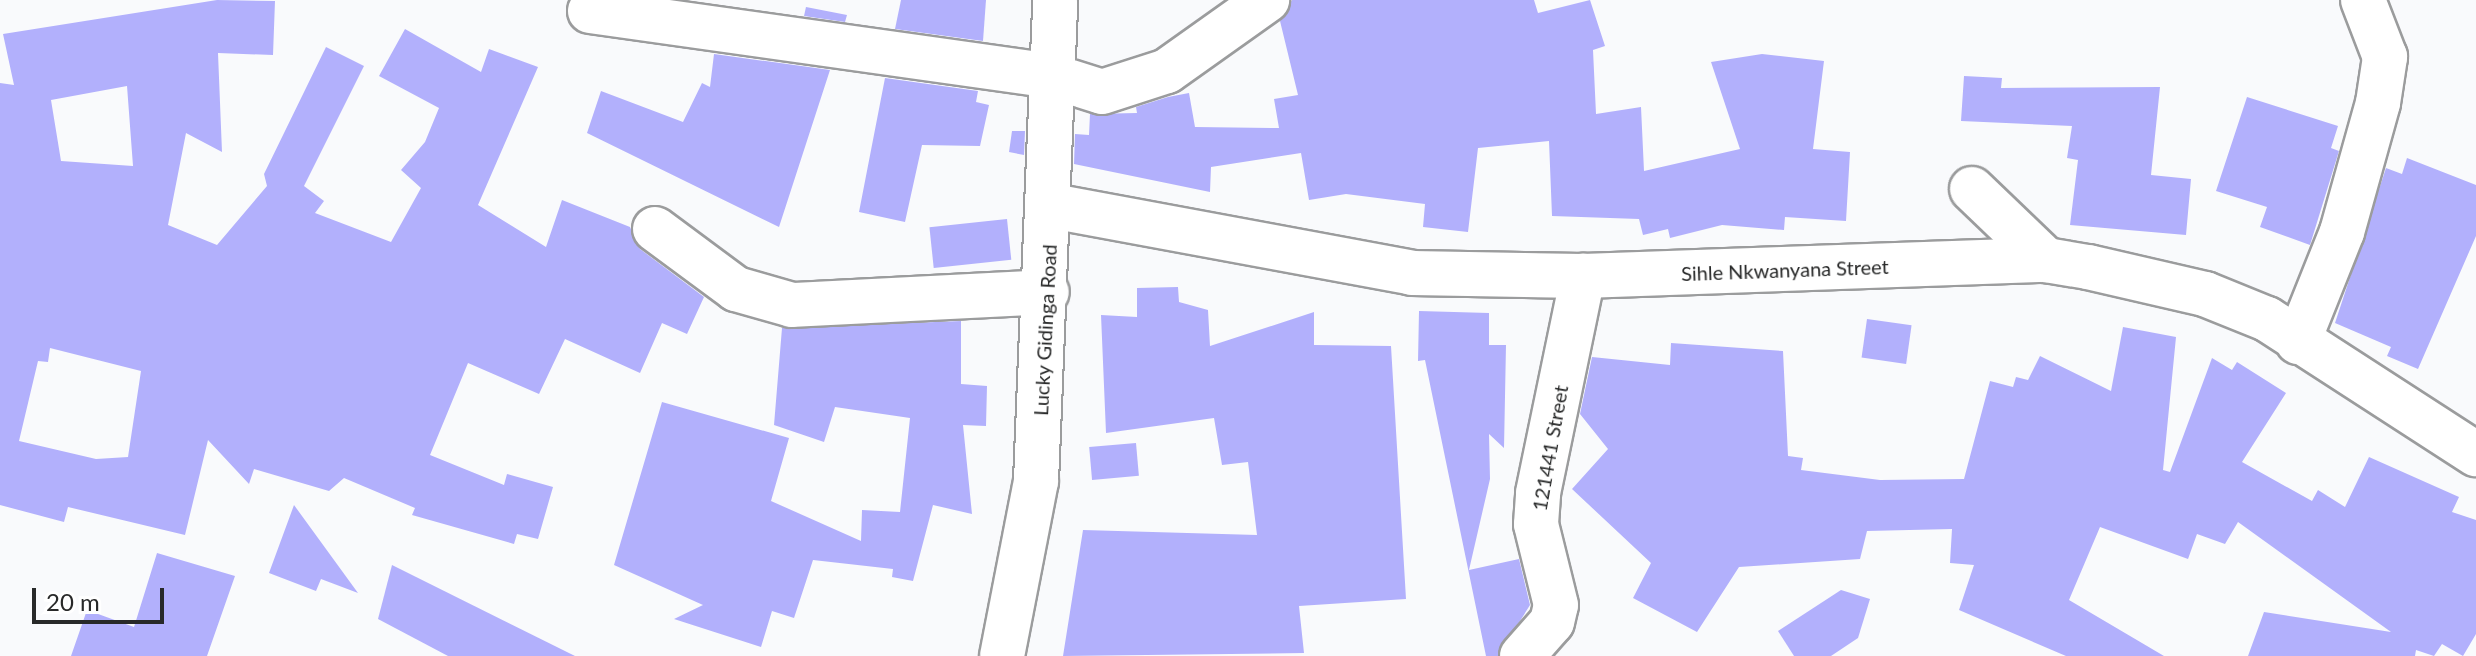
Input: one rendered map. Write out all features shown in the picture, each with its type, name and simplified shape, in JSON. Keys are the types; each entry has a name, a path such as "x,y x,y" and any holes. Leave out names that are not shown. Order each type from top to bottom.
{"street":[{"name":"Lucky Gidinga Road","path":"1002,656 1036,481 1052,206 1055,0"},
{"path":"590,11 1052,76 1102,92 1167,71 1267,0"},
{"path":"2298,342 2342,232 2378,103 2385,57 2363,0"},
{"path":"1972,189 2046,260"},
{"name":"Sihle Nkwanyana Street","path":"1052,206 1412,273 1583,276 2046,260 2205,294 2267,319 2298,342 2476,454"},
{"path":"655,229 736,289 792,305 1047,292"},
{"name":"121441 Street","path":"1522,656 1552,622 1556,605 1536,524 1538,493 1583,276"}],"building":[{"path":"217,0 275,1 273,55 218,53 222,152 186,133 168,225 217,245 267,186 264,174 326,47 364,66 304,186 324,201 315,213 391,242 421,188 401,170 425,142 439,108 379,76 405,29 481,72 489,49 538,67 478,205 546,247 562,200 630,227 640,249 704,297 687,334 662,323 640,373 565,339 539,394 468,363 430,455 504,485 507,474 553,487 538,539 517,534 514,544 412,515 415,508 344,478 329,491 254,469 249,484 208,440 185,535 68,507 64,522 0,505 0,83 14,85 3,34","holes":["127,86 133,166 61,161 51,100","50,348 141,371 128,457 96,459 19,441 38,361 48,362"]},
{"path":"901,0 986,0 983,41 895,29"},
{"path":"1292,0 1534,0 1538,13 1590,0 1605,46 1593,50 1596,114 1641,107 1644,171 1740,149 1711,62 1762,54 1824,61 1813,149 1850,152 1846,221 1785,217 1784,230 1722,225 1670,238 1668,229 1643,235 1639,219 1552,216 1549,141 1478,148 1468,232 1423,227 1425,204 1346,194 1309,200 1301,153 1211,167 1210,192 1074,164 1075,134 1089,135 1090,114 1137,113 1136,107 1189,93 1195,127 1279,128 1274,99 1298,95 1280,21"},
{"path":"806,7 847,15 845,22 804,16"},
{"path":"714,54 830,70 779,227 587,133 601,91 683,122 702,83 710,87"},
{"path":"1964,76 2002,78 2001,88 2160,87 2151,175 2191,179 2186,235 2070,225 2078,160 2067,158 2072,126 1961,121"},
{"path":"885,78 978,91 976,102 989,105 980,146 922,145 905,222 859,212"},
{"path":"2247,97 2338,126 2331,148 2339,151 2310,245 2260,227 2267,207 2216,191"},
{"path":"1012,131 1025,131 1024,155 1009,152"},
{"path":"2407,158 2476,185 2476,236 2418,369 2387,356 2391,347 2335,323 2386,168 2402,174"},
{"path":"1007,219 1011,260 934,268 929,227"},
{"path":"1178,287 1179,302 1208,310 1210,346 1314,312 1314,345 1391,346 1406,599 1299,606 1304,653 1063,656 1083,530 1257,535 1248,462 1222,465 1214,418 1106,433 1101,315 1137,317 1137,288"},
{"path":"1419,311 1489,313 1489,345 1506,345 1504,448 1489,434 1490,479 1469,570 1519,559 1530,605 1498,656 1486,656 1425,360 1418,361"},
{"path":"1867,319 1912,325 1906,364 1862,358"},
{"path":"961,321 961,384 987,386 986,426 963,425 972,514 933,505 913,581 892,577 893,569 813,560 794,618 772,611 761,647 674,619 703,605 614,565 662,402 789,438 771,501 861,541 862,510 900,512 910,418 835,407 824,442 774,425 782,328"},
{"path":"2123,327 2176,337 2163,470 2170,472 2212,358 2232,370 2237,362 2286,393 2242,462 2312,501 2318,490 2345,507 2369,457 2459,497 2452,512 2476,520 2476,634 2463,656 2442,644 2434,656 2416,650 2415,656 2248,656 2264,612 2391,632 2238,522 2225,544 2197,534 2188,559 2100,527 2069,600 2164,656 2066,656 1959,610 1974,565 1950,563 1952,529 1867,531 1860,559 1739,567 1697,632 1633,598 1651,563 1572,489 1608,449 1580,414 1592,357 1670,365 1671,343 1783,351 1788,456 1803,458 1801,470 1880,480 1964,479 1990,381 2013,387 2016,377 2028,380 2040,356 2111,391"},
{"path":"1136,443 1139,476 1092,480 1089,447"},
{"path":"294,505 358,593 321,579 316,591 269,573"},
{"path":"157,553 235,576 207,656 71,656 87,610 134,627"},
{"path":"392,565 575,656 448,656 378,619"},
{"path":"1841,590 1870,599 1858,638 1831,656 1794,656 1778,631"}]}
